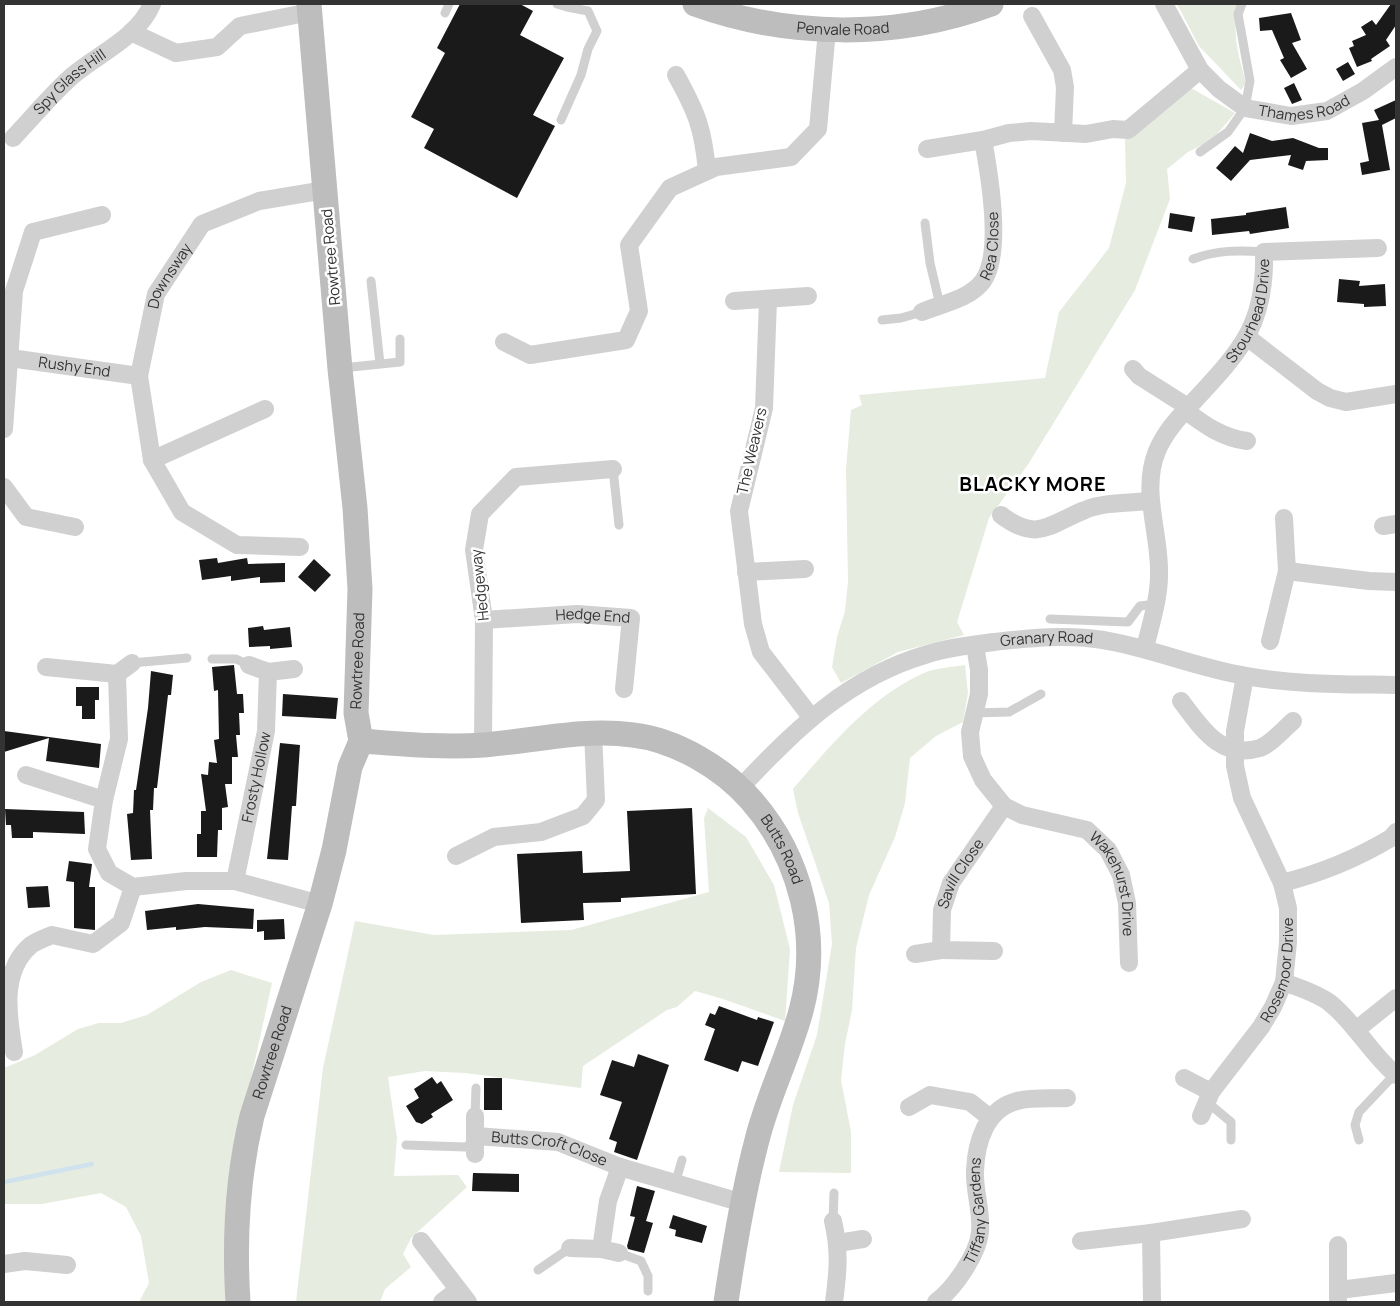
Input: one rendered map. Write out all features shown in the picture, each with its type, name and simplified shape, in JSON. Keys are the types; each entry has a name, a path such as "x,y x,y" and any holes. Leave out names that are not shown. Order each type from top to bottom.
{"street":[{"name":"Spy Glass Hill","path":"12,138 71,77 131,32 146,18 152,4"},
{"name":"Penvale Road","path":"696,4 731,9 786,26 827,30 902,27 958,15 990,4"},
{"name":"Thames Road","path":"1164,4 1200,70 1219,89 1245,108 1291,116 1327,111 1363,91 1396,67"},
{"path":"131,32 176,53 217,47 240,26 309,8"},
{"name":"Rowtree Road","path":"238,1302 235,1257 236,1209 245,1145 252,1116 320,904 334,850 350,767 361,741 356,713 359,580 355,508 340,368 309,8"},
{"path":"1032,16 1062,70 1065,87 1063,133"},
{"path":"504,342 530,355 626,340 640,311 629,245 670,188 716,167 791,157 818,129 827,30"},
{"path":"927,149 983,140 1009,133 1031,131 1086,134 1112,129 1128,130 1200,70"},
{"path":"676,75 696,111 704,138 707,171"},
{"name":"Rea Close","path":"922,312 971,292 984,280 991,260 992,188 983,140"},
{"name":"Downsway","path":"300,547 237,545 182,512 152,460 139,376 156,294 202,224 259,201 325,190"},
{"path":"4,429 14,291 33,232 102,215"},
{"name":"Stourhead Drive","path":"1145,648 1156,604 1160,573 1158,546 1150,501 1150,476 1157,452 1169,428 1225,368 1247,337 1260,308 1265,281 1264,252 1378,248"},
{"path":"734,301 808,296"},
{"name":"The Weavers","path":"768,300 764,408 739,511 753,624 760,652 811,717"},
{"path":"1247,337 1317,391 1330,398 1346,402 1396,394"},
{"name":"Rushy End","path":"10,358 139,376"},
{"path":"1133,369 1139,376 1187,409 1204,425 1231,439 1247,441"},
{"path":"152,460 265,409"},
{"name":"Hedgeway","path":"483,745 484,620 474,550 480,514 516,477 613,468"},
{"path":"4,487 26,517 76,526"},
{"path":"1000,515 1016,526 1030,530 1051,526 1085,510 1105,505 1150,501"},
{"path":"1270,641 1287,571 1284,518"},
{"path":"746,572 805,569"},
{"path":"1287,571 1369,581 1396,582"},
{"name":"Hedge End","path":"484,620 577,614 631,618 624,689"},
{"name":"Granary Road","path":"740,788 811,717 856,685 891,667 929,653 975,645 1028,638 1067,636 1145,648 1245,676 1292,682 1396,685"},
{"name":"Wakehurst Drive","path":"975,645 979,670 979,686 970,732 972,756 983,780 1004,806 1022,815 1087,830 1108,850 1121,875 1127,903 1129,963"},
{"path":"46,667 117,674 132,663"},
{"path":"249,665 268,672 294,669"},
{"name":"Frosty Hollow","path":"235,881 266,731 268,672"},
{"path":"117,674 119,740 104,800 97,849 109,873 134,887 186,882 235,881 320,904"},
{"name":"Rosemoor Drive","path":"1206,1103 1260,1027 1284,982 1288,942 1288,917 1282,883 1242,798 1235,766 1235,732 1245,676"},
{"path":"1181,700 1210,739 1235,750 1261,748 1293,721"},
{"path":"456,856 494,837 541,832 583,816 596,800 593,732"},
{"name":"Butts Road","path":"361,741 437,746 483,745 593,732 636,735 672,746 704,762 740,788 764,816 784,848 800,888 807,919 808,955 801,1010 757,1139 743,1203 726,1302"},
{"path":"26,775 104,800"},
{"name":"Savill Close","path":"941,950 942,910 951,883 1004,806"},
{"path":"1282,883 1320,873 1347,862 1391,838 1396,832"},
{"path":"14,1052 8,1018 11,972 31,946 52,935 93,944 121,923 134,887"},
{"path":"915,954 941,950 994,951"},
{"path":"1284,982 1310,992 1330,1003 1356,1030 1377,1057 1396,1074"},
{"path":"1356,1030 1396,998"},
{"path":"1184,1078 1206,1103"},
{"path":"909,1107 930,1095 970,1102 989,1117 1017,1101 1067,1098"},
{"name":"Butts Croft Close","path":"475,1116 475,1144 558,1142 620,1167 743,1203"},
{"name":"Tiffany Gardens","path":"942,1300 966,1268 980,1234 980,1210 974,1172 979,1143 989,1117"},
{"name":"Butts Croft Close","path":"601,1249 608,1201 620,1167"},
{"path":"1081,1240 1151,1233 1242,1219"},
{"path":"832,1221 838,1243 839,1265 834,1302"},
{"path":"1151,1233 1152,1302"},
{"path":"838,1243 863,1239"},
{"path":"421,1242 463,1296 442,1302"},
{"path":"1338,1245 1339,1296 1396,1283"},
{"path":"570,1248 601,1249 619,1253"},
{"path":"4,1264 25,1261 67,1265"}],"lane":[{"path":"1200,152 1228,132 1245,108 1250,81 1238,14 1242,4"},
{"path":"560,120 581,75 588,49 597,31 588,11 564,5"},
{"path":"925,223 930,263 940,305"},
{"path":"1193,259 1206,254 1232,250 1264,252"},
{"path":"372,282 380,364"},
{"path":"882,320 901,318 922,312"},
{"path":"340,368 400,362 400,339"},
{"path":"613,468 619,525"},
{"path":"1050,619 1128,622 1140,606 1156,604"},
{"path":"132,663 187,658"},
{"path":"212,659 236,659 249,665"},
{"path":"973,713 1009,712 1042,694"},
{"path":"1359,1140 1355,1125 1359,1112 1396,1074"},
{"path":"475,1116 476,1088"},
{"path":"1206,1103 1231,1122 1231,1140"},
{"path":"406,1144 465,1147 475,1144"},
{"path":"675,1184 682,1160"},
{"path":"832,1221 834,1193"},
{"path":"538,1270 570,1248"},
{"path":"619,1253 641,1261 648,1276 648,1291"}],"shaded area":[{"path":"1177,4 1240,4 1237,14 1236,34 1238,53 1246,83 1241,90 1199,46"},
{"path":"1191,88 1235,113 1212,140 1188,152 1167,169 1170,199 1135,290 1029,463 989,518 957,622 964,635 898,652 841,683 832,667 837,637 845,611 848,582 846,469 851,410 862,405 859,395 1045,378 1059,312 1109,248 1126,183 1125,139"},
{"path":"965,665 968,693 963,722 936,736 910,758 905,803 895,837 869,895 856,948 852,1010 845,1044 841,1080 851,1132 851,1173 779,1172 793,1105 817,1035 832,944 829,903 798,813 793,789 836,740 886,695 928,671"},
{"path":"708,808 746,837 774,885 790,949 785,1021 695,991 677,1007 667,1010 583,1066 581,1088 465,1073 425,1071 388,1077 397,1138 394,1176 458,1175 467,1187 411,1238 403,1254 411,1267 385,1289 380,1302 296,1302 323,1068 355,921 434,935 571,930 709,892 704,818"},
{"path":"231,970 272,983 234,1156 228,1302 139,1302 149,1283 141,1236 126,1207 101,1193 42,1204 4,1204 4,1068 35,1055 78,1029 99,1023 121,1023 147,1015 201,982"}],"building":[{"path":"460,4 520,4 533,11 520,35 564,58 533,115 555,126 517,198 424,148 434,129 411,117 445,53 437,48"},
{"path":"1391,4 1396,4 1396,25 1386,40 1390,46 1371,59 1372,61 1357,67 1349,48 1354,46 1352,41 1366,35 1361,27 1372,20 1376,25"},
{"path":"1291,13 1301,40 1292,43 1307,69 1291,78 1280,60 1284,58 1272,30 1260,31 1259,18"},
{"path":"1348,62 1355,74 1343,81 1336,69"},
{"path":"1294,83 1302,100 1292,104 1284,88"},
{"path":"1396,100 1396,118 1382,125 1390,170 1362,175 1360,163 1369,161 1362,123 1379,120 1374,110"},
{"path":"1250,133 1272,141 1293,138 1319,148 1328,148 1328,160 1306,161 1303,170 1288,165 1291,155 1250,160 1231,181 1216,168 1235,146 1243,153"},
{"path":"1286,207 1289,228 1250,234 1249,231 1212,235 1211,219 1246,215 1246,213"},
{"path":"1170,213 1195,217 1192,232 1168,228"},
{"path":"1339,279 1360,281 1359,286 1385,284 1386,306 1364,307 1364,304 1337,302"},
{"path":"217,558 218,563 247,558 248,564 285,563 285,582 260,583 260,577 231,581 231,576 202,580 199,560"},
{"path":"314,559 331,575 315,592 298,577"},
{"path":"263,626 264,630 290,627 292,647 270,649 270,646 249,647 248,628"},
{"path":"234,665 237,694 243,694 244,713 239,713 240,735 236,735 238,757 232,757 232,784 225,784 228,807 222,808 222,830 218,830 217,857 197,857 197,834 201,834 201,811 206,811 201,774 208,775 209,762 217,763 214,740 219,739 218,690 214,691 212,667"},
{"path":"151,671 173,675 171,695 168,695 157,788 154,788 153,810 150,810 152,859 131,860 127,814 133,813 134,790 136,790 148,708"},
{"path":"76,687 99,687 99,700 95,700 95,719 82,719 82,706 76,706"},
{"path":"283,694 338,698 336,719 282,716"},
{"path":"4,731 101,744 99,768 46,761 49,738 4,752"},
{"path":"280,743 300,745 296,806 292,806 288,860 267,859"},
{"path":"692,808 696,894 621,898 621,902 583,903 584,920 521,923 517,854 582,851 583,873 630,871 627,811"},
{"path":"5,809 84,812 85,834 33,832 33,838 12,838 11,825 6,825"},
{"path":"69,861 92,864 89,887 95,887 95,930 74,928 74,882 66,881"},
{"path":"48,886 50,907 28,908 26,887"},
{"path":"198,904 254,909 253,929 205,927 176,930 176,927 147,930 145,911"},
{"path":"284,919 285,939 264,940 264,931 257,932 257,920"},
{"path":"719,1006 757,1020 758,1017 774,1022 758,1066 742,1061 738,1072 704,1060 715,1029 705,1025 710,1013 715,1015"},
{"path":"638,1054 669,1065 637,1160 614,1152 617,1142 609,1139 622,1102 600,1095 612,1060 634,1067"},
{"path":"432,1077 437,1084 441,1081 453,1100 431,1114 433,1117 422,1124 416,1122 406,1106 419,1098 414,1089"},
{"path":"484,1078 502,1078 502,1110 484,1110"},
{"path":"473,1173 519,1174 519,1192 472,1191"},
{"path":"637,1186 655,1191 646,1221 653,1223 644,1253 628,1249 627,1246 635,1217 630,1216"},
{"path":"673,1215 707,1226 702,1243 675,1236 676,1230 669,1228"}],"waterway":[{"path":"4,1182 92,1164"}],"district":[{"name":"BLACKY MORE","path":"1033,484"}]}
